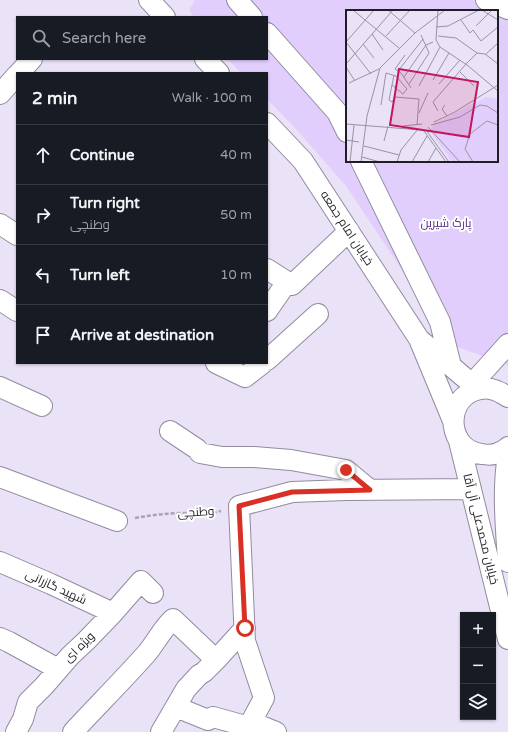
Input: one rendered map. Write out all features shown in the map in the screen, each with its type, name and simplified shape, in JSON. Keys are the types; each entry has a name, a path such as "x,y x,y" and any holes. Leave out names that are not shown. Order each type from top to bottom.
{"street":[{"path":"149,0 164,16"},
{"path":"237,0 251,16"},
{"path":"486,0 508,8"},
{"path":"268,35 337,112 346,130"},
{"path":"20,72 31,60"},
{"path":"206,60 218,72"},
{"path":"0,94 16,77"},
{"name":"خیابان امام جمعه","path":"268,125 303,161 419,339 453,421"},
{"path":"361,162 440,322 451,366"},
{"path":"268,270 292,285 349,231"},
{"path":"268,311 288,282"},
{"path":"0,300 16,310"},
{"path":"268,359 318,314"},
{"name":"خیابان امام جمعه","path":"419,339 476,387"},
{"path":"453,421 455,410 460,401 476,387 508,344"},
{"path":"218,364 245,378 262,364"},
{"path":"0,387 42,406"},
{"path":"476,387 490,388 500,391 508,396"},
{"name":"خیابان محمدعلی آل آقا","path":"453,421 454,432 459,441 508,639"},
{"path":"170,431 197,449 200,453 222,457 254,457 291,460 346,470 370,490"},
{"path":"459,441 467,449 478,454 489,455 500,452 508,447"},
{"name":"خیابان محمدعلی آل آقا","path":"507,465 505,508 508,562"},
{"path":"0,477 117,521"},
{"path":"176,707 208,720 213,717 249,727 264,698 245,640 239,506 292,492 471,489"},
{"name":"شهید گازرانی","path":"0,562 52,584 113,613"},
{"name":"ویژه ای","path":"16,732 23,719 28,702 113,613 141,581 153,593"},
{"path":"73,732 148,652 173,619 216,660"},
{"path":"161,732 186,690 245,628"},
{"path":"0,638 58,669"},
{"path":"251,722 276,732"},
{"path":"0,726 12,732"}],"path":[{"name":"وطنچی","path":"117,521 150,515 215,513 239,506"}],"green space":[{"name":"پارک شیرین","path":"195,0 508,0 508,365 438,340 408,279 346,186 295,128 268,100 268,72 240,72 229,60 268,60 268,16 193,16 189,10"}],"route":[{"path":"245,628 239,506 292,492 370,490 346,470"}]}
